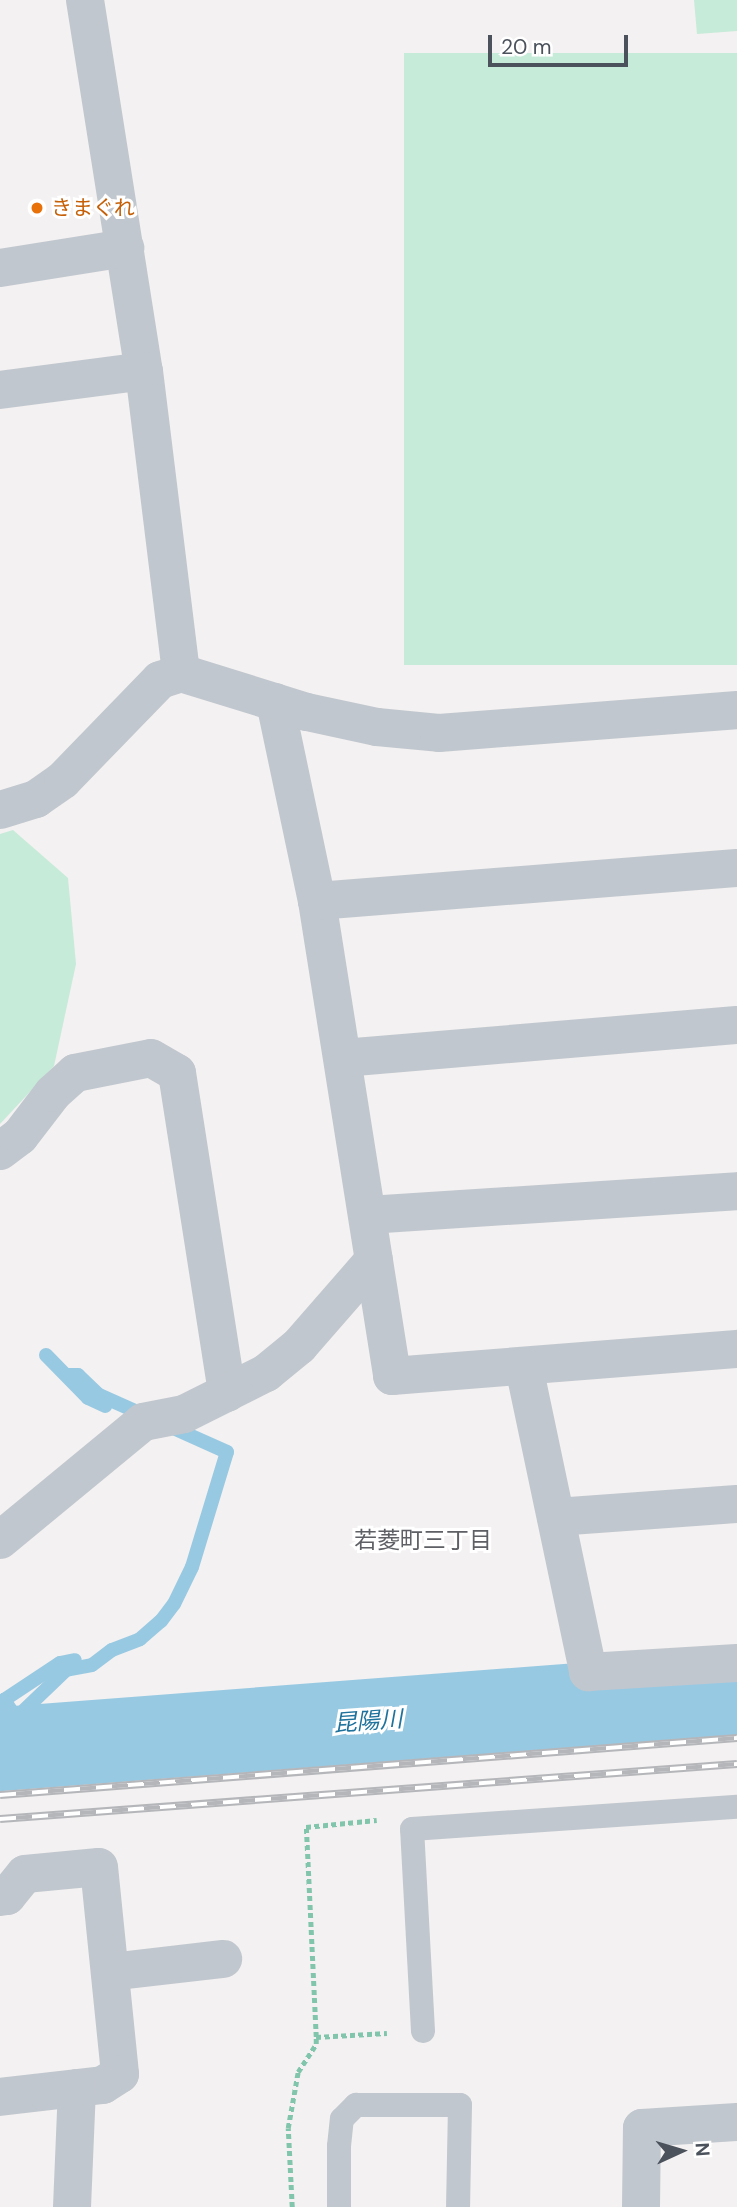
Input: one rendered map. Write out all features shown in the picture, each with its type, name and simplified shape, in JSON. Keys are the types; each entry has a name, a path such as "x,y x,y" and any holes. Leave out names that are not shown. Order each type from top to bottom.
{"street":[{"path":"85,0 144,371 181,673"},
{"path":"0,268 125,248"},
{"path":"0,390 144,371"},
{"path":"0,810 37,799 63,780 160,680 181,673 275,702 377,727 439,733 737,710"},
{"path":"275,702 317,901 392,1376 737,1349"},
{"path":"317,901 737,868"},
{"path":"343,1058 737,1025"},
{"path":"0,1151 20,1136 53,1093 75,1073 151,1058 177,1073 227,1393"},
{"path":"368,1216 737,1191"},
{"path":"0,1540 144,1422 184,1414 266,1373 299,1346 374,1260"},
{"path":"524,1367 588,1672 737,1663"},
{"path":"556,1517 737,1504"},
{"path":"0,1897 7,1896 25,1874 99,1867 120,2074 103,2085 0,2097"},
{"path":"110,1972 222,1959"},
{"path":"72,2207 76,2088"},
{"path":"641,2207 642,2128 737,2122"}],"lane":[{"path":"423,2031 412,1829 737,1807"},
{"path":"339,2207 342,2119 356,2105 460,2105 458,2207"}],"path":[{"path":"292,2207 288,2128 298,2072 316,2045 306,1827 393,1819 412,1829"},
{"path":"316,2037 423,2031"}],"green space":[{"path":"694,0 737,0 737,31 697,34"},
{"path":"404,53 737,53 737,665 404,665"},
{"path":"13,830 68,878 76,964 54,1066 0,1124 0,834"}],"waterway":[{"path":"46,1355 88,1398 105,1406"},
{"path":"67,1375 78,1375 99,1395 144,1415"},
{"path":"0,1703 4,1700 16,1718 66,1670 92,1665 112,1650 140,1639 161,1621 174,1604 192,1567 227,1452 169,1426"},
{"path":"4,1700 60,1663 75,1660"},
{"name":"昆陽川","path":"0,1749 737,1693"}],"railway":[{"path":"0,1795 737,1738"},
{"path":"0,1819 737,1764"}],"place":[{"name":"きまぐれ","path":"37,208"}],"district":[{"name":"若菱町三丁目","path":"423,1540"}]}
